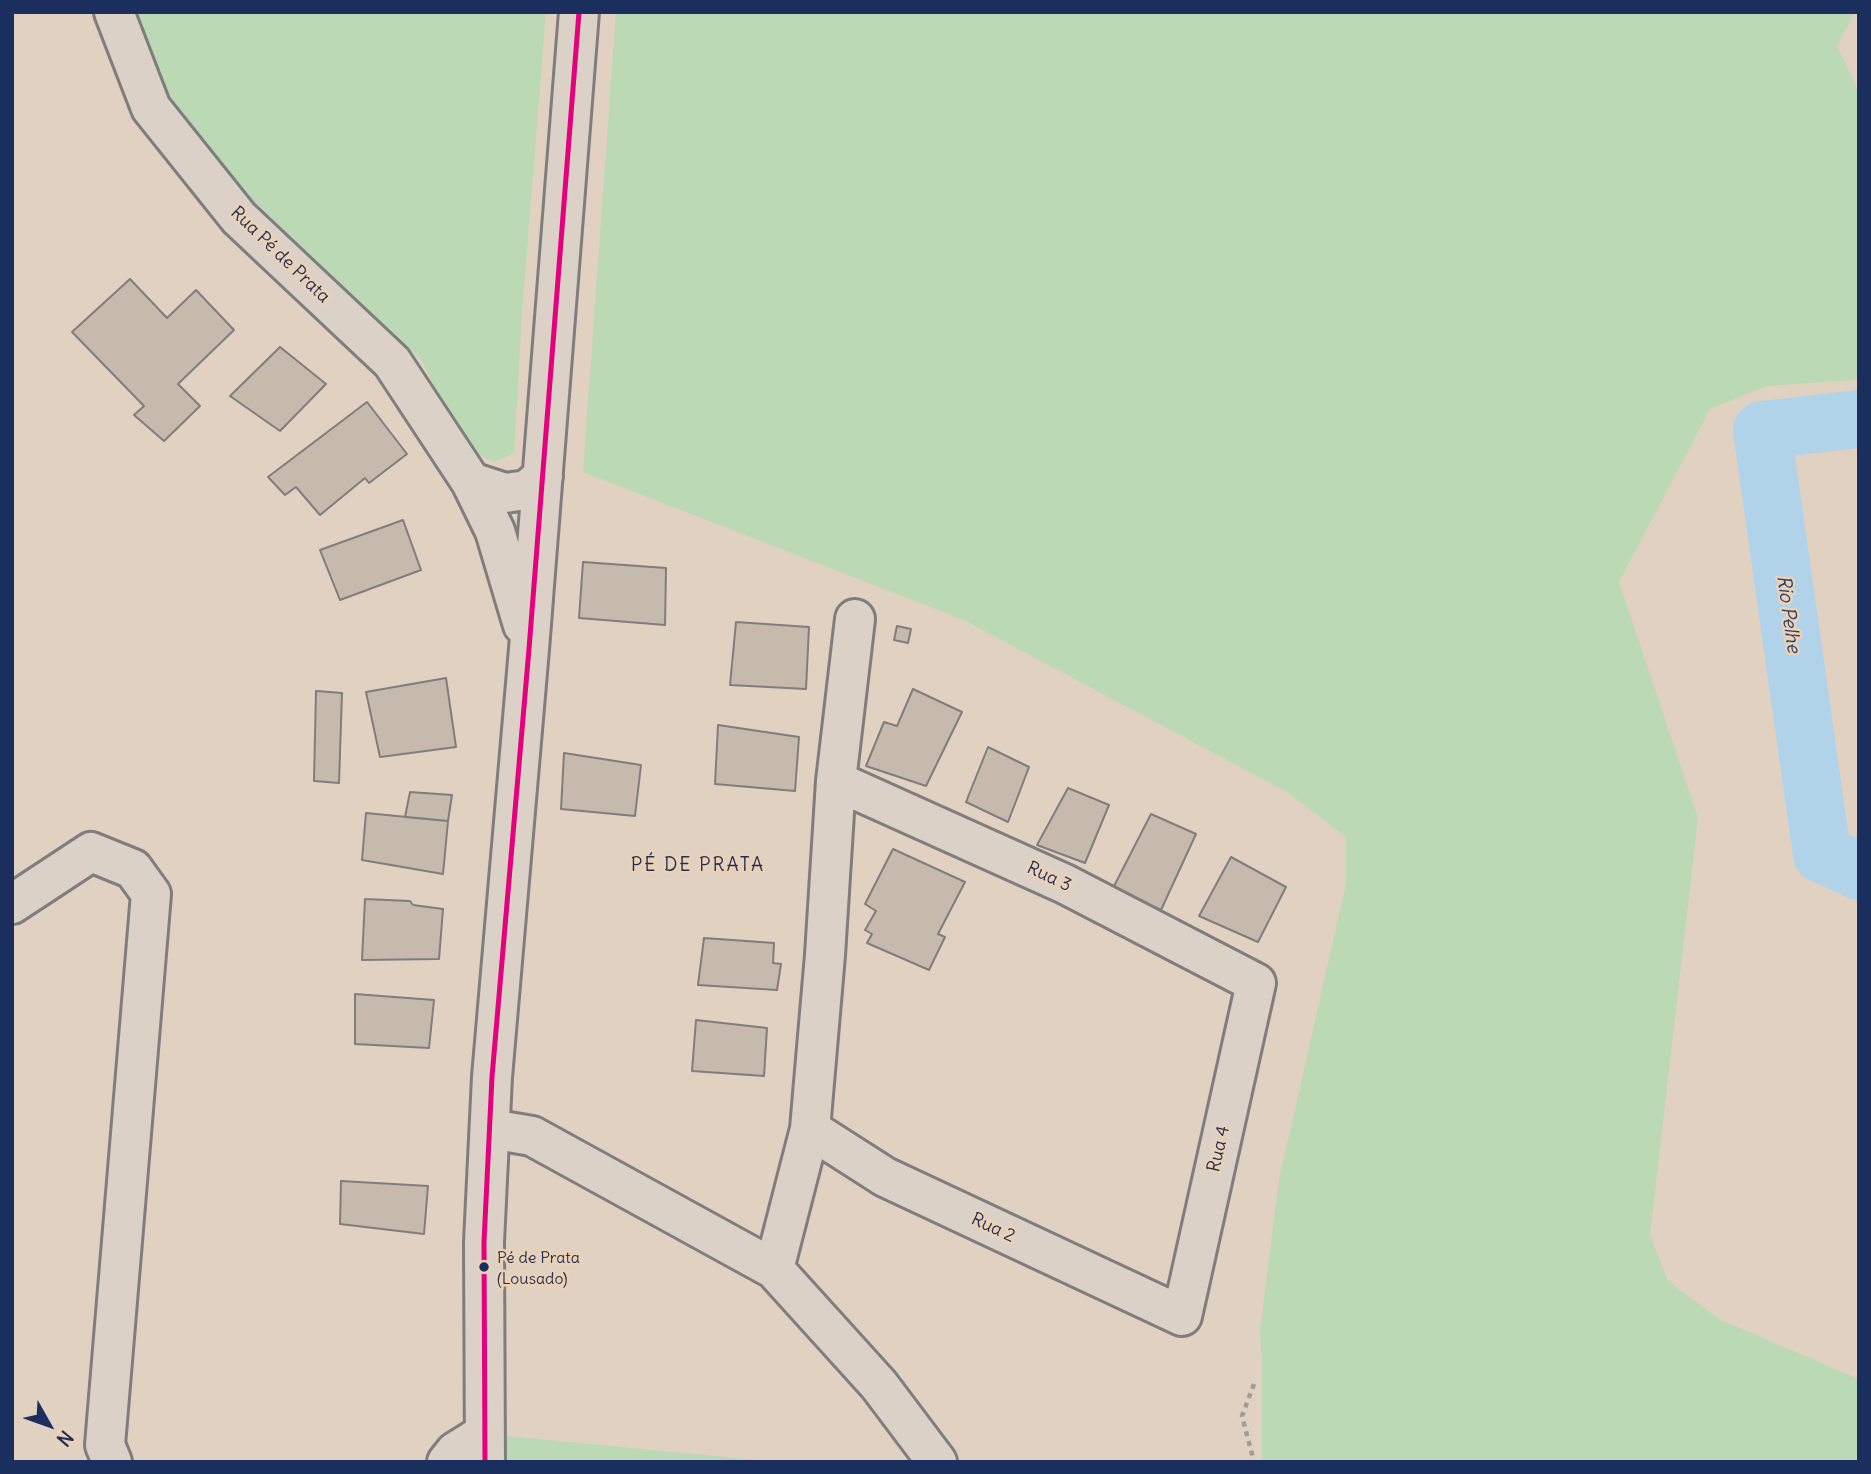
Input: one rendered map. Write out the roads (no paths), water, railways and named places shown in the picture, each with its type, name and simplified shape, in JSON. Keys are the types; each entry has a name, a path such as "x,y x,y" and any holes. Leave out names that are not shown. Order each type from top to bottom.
{"street":[{"name":"Rua Pé de Prata","path":"114,12 151,108 239,218 392,362 471,481 495,531 529,649"},
{"name":"Rua Pé de Prata","path":"485,1448 484,1251 492,1077 579,12"},
{"path":"471,481 505,493 527,490 543,475"},
{"path":"774,1269 810,1129 836,781 855,619"},
{"name":"Rua 3","path":"836,781 1065,884 1256,983"},
{"path":"12,904 92,852 133,869 151,894 105,1446 112,1462"},
{"name":"Rua 4","path":"1182,1315 1256,983"},
{"path":"491,1129 532,1136 774,1269 879,1385 937,1462"},
{"name":"Rua 2","path":"810,1129 885,1177 1182,1315"},
{"path":"447,1462 455,1452 485,1448"}],"waterway":[{"name":"Rio Pelhe","path":"1859,419 1762,430 1822,854 1859,871"}],"place":[{"name":"Pé de Prata (Lousado)","path":"484,1267"}],"district":[{"name":"PÉ DE PRATA","path":"698,866"}]}
